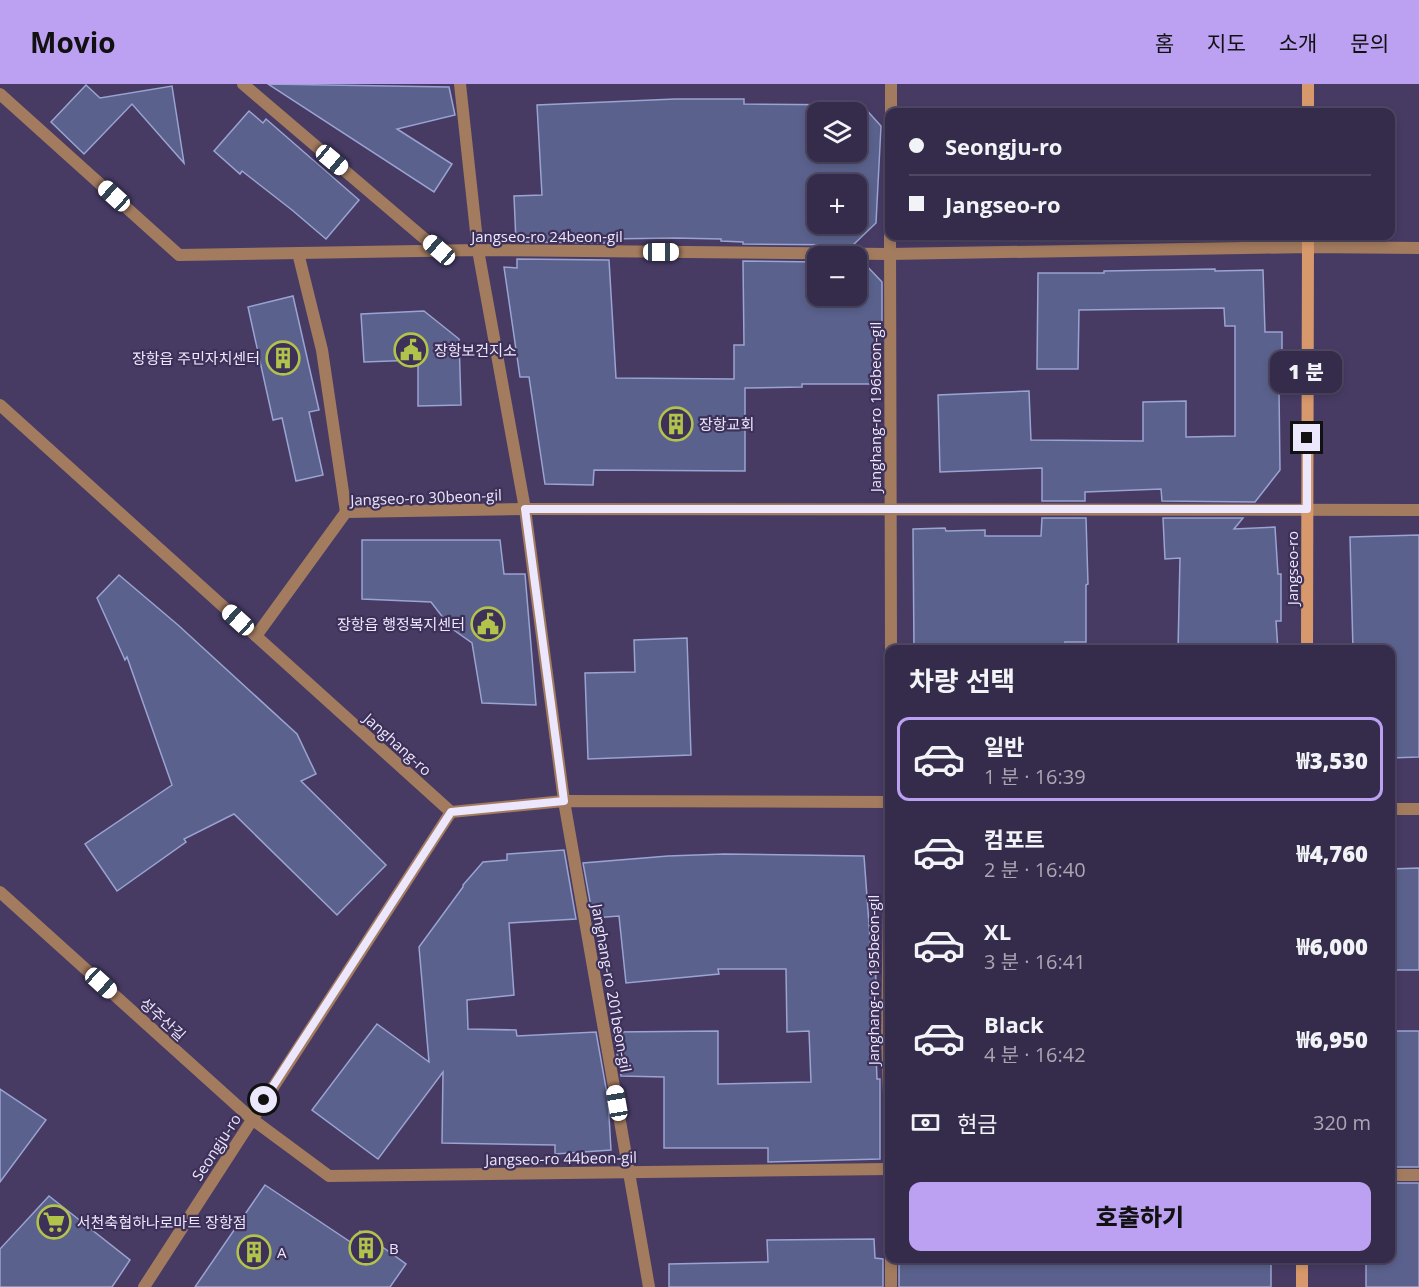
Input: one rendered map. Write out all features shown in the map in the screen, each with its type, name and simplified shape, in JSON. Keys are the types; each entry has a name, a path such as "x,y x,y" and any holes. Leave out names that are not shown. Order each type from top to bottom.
{"main road":[{"path":"1308,84 1308,108"},
{"name":"Jangseo-ro","path":"1306,645 1308,241"},
{"path":"1302,1263 1302,1287"}],"street":[{"path":"243,84 439,250"},
{"name":"Janghang-ro 201beon-gil","path":"460,84 478,250 525,509 564,801 649,1287"},
{"path":"891,84 891,108"},
{"name":"Jangseo-ro 24beon-gil","path":"0,94 179,255 439,250 889,254 1308,241 1419,248"},
{"name":"Janghang-ro 196beon-gil","path":"890,240 891,645"},
{"path":"298,253 322,350 346,512"},
{"name":"Janghang-ro","path":"0,405 451,812"},
{"name":"Jangseo-ro 30beon-gil","path":"255,636 346,512 525,509 1419,510"},
{"path":"451,812 564,801 885,802"},
{"path":"1395,809 1419,809"},
{"name":"Seongju-ro","path":"144,1287 451,812"},
{"name":"성주산길","path":"0,892 252,1119"},
{"name":"Jangseo-ro 44beon-gil","path":"252,1119 329,1176 885,1169"},
{"path":"1395,1175 1419,1175"},
{"path":"891,1263 891,1287"}],"building":[{"path":"268,84 449,87 455,115 397,129 452,164 434,192"},
{"path":"86,85 100,98 172,86 184,163 132,104 84,154 51,122"},
{"path":"675,99 744,99 744,104 807,105 807,162 867,162 867,111 881,126 876,223 867,232 867,174 807,174 807,234 864,234 853,245 743,244 743,242 721,241 721,239 674,238 608,239 608,243 516,242 514,196 542,195 537,105"},
{"path":"249,111 263,123 266,119 359,200 326,239 242,171 240,174 214,151"},
{"path":"517,259 609,260 616,378 734,379 734,345 744,345 743,261 807,262 807,306 867,306 867,266 882,282 882,329 878,329 878,384 802,384 802,387 745,388 745,471 594,470 593,485 545,484 529,377 520,377 504,267 517,268"},
{"path":"1215,269 1215,271 1263,270 1265,332 1282,332 1282,391 1279,391 1280,470 1255,502 1162,501 1161,489 1085,492 1085,501 1042,501 1042,468 940,472 938,395 1029,391 1031,440 1143,441 1143,402 1186,401 1186,437 1235,436 1235,326 1225,326 1224,308 1079,310 1078,369 1037,369 1038,273"},
{"name":"장항읍 주민자치센터","path":"293,296 319,410 309,412 323,475 296,481 282,418 273,420 248,307"},
{"name":"장항보건지소","path":"424,311 459,339 461,405 418,406 418,360 364,362 361,314"},
{"path":"1042,518 1086,518 1088,584 1086,585 1086,642 1065,642 1065,645 914,645 913,529 985,530 985,536 1041,536"},
{"path":"1163,518 1243,518 1234,529 1275,527 1278,574 1281,574 1281,621 1276,621 1278,645 1178,645 1180,558 1165,559"},
{"path":"1419,535 1419,757 1395,758 1395,645 1353,645 1350,537"},
{"name":"장항읍 행정복지센터","path":"362,540 500,540 504,574 525,574 536,705 482,703 472,643 451,628 431,602 362,599"},
{"path":"119,575 178,625 297,734 316,774 301,781 386,865 337,915 234,814 184,839 186,842 117,891 85,844 172,785 127,657 125,660 97,598"},
{"path":"687,638 691,755 588,759 585,673 635,672 634,640"},
{"path":"564,850 576,919 509,923 514,995 467,1000 468,1029 516,1030 517,1036 596,1032 608,1099 611,1150 555,1154 555,1145 442,1143 443,1072 378,1159 312,1110 377,1024 429,1062 419,947 463,885 483,862 507,860 507,854"},
{"path":"724,854 864,856 872,965 876,965 875,1030 877,1079 880,1079 880,1159 768,1162 768,1148 664,1148 664,1077 621,1076 613,1032 718,1031 718,1084 811,1082 809,1031 787,1032 786,969 718,969 719,974 626,983 619,916 593,918 583,863"},
{"path":"1419,868 1419,970 1395,970 1395,869"},
{"path":"1395,1031 1419,1031 1419,1167 1395,1167"},
{"path":"0,1089 46,1120 0,1182"},
{"path":"1395,1183 1419,1183 1419,1287 1366,1287 1366,1263 1395,1263"},
{"path":"265,1185 352,1243 360,1231 406,1264 390,1287 195,1287"},
{"name":"서천축협하나로마트 장항점","path":"49,1196 130,1260 112,1287 0,1287 0,1249"},
{"path":"874,1239 875,1258 883,1259 883,1287 669,1287 669,1264 768,1262 767,1240"},
{"path":"899,1263 1271,1263 1271,1287 899,1287"}],"place":[{"name":"장항보건지소","path":"411,350"},
{"name":"장항읍 주민자치센터","path":"283,358"},
{"name":"장항교회","path":"676,424"},
{"name":"장항읍 행정복지센터","path":"488,624"},
{"name":"서천축협하나로마트 장항점","path":"54,1222"},
{"name":"B","path":"366,1248"},
{"name":"A","path":"254,1252"}],"route":[{"path":"264,1100 451,812 564,801 525,509 1307,509 1307,438"}]}
